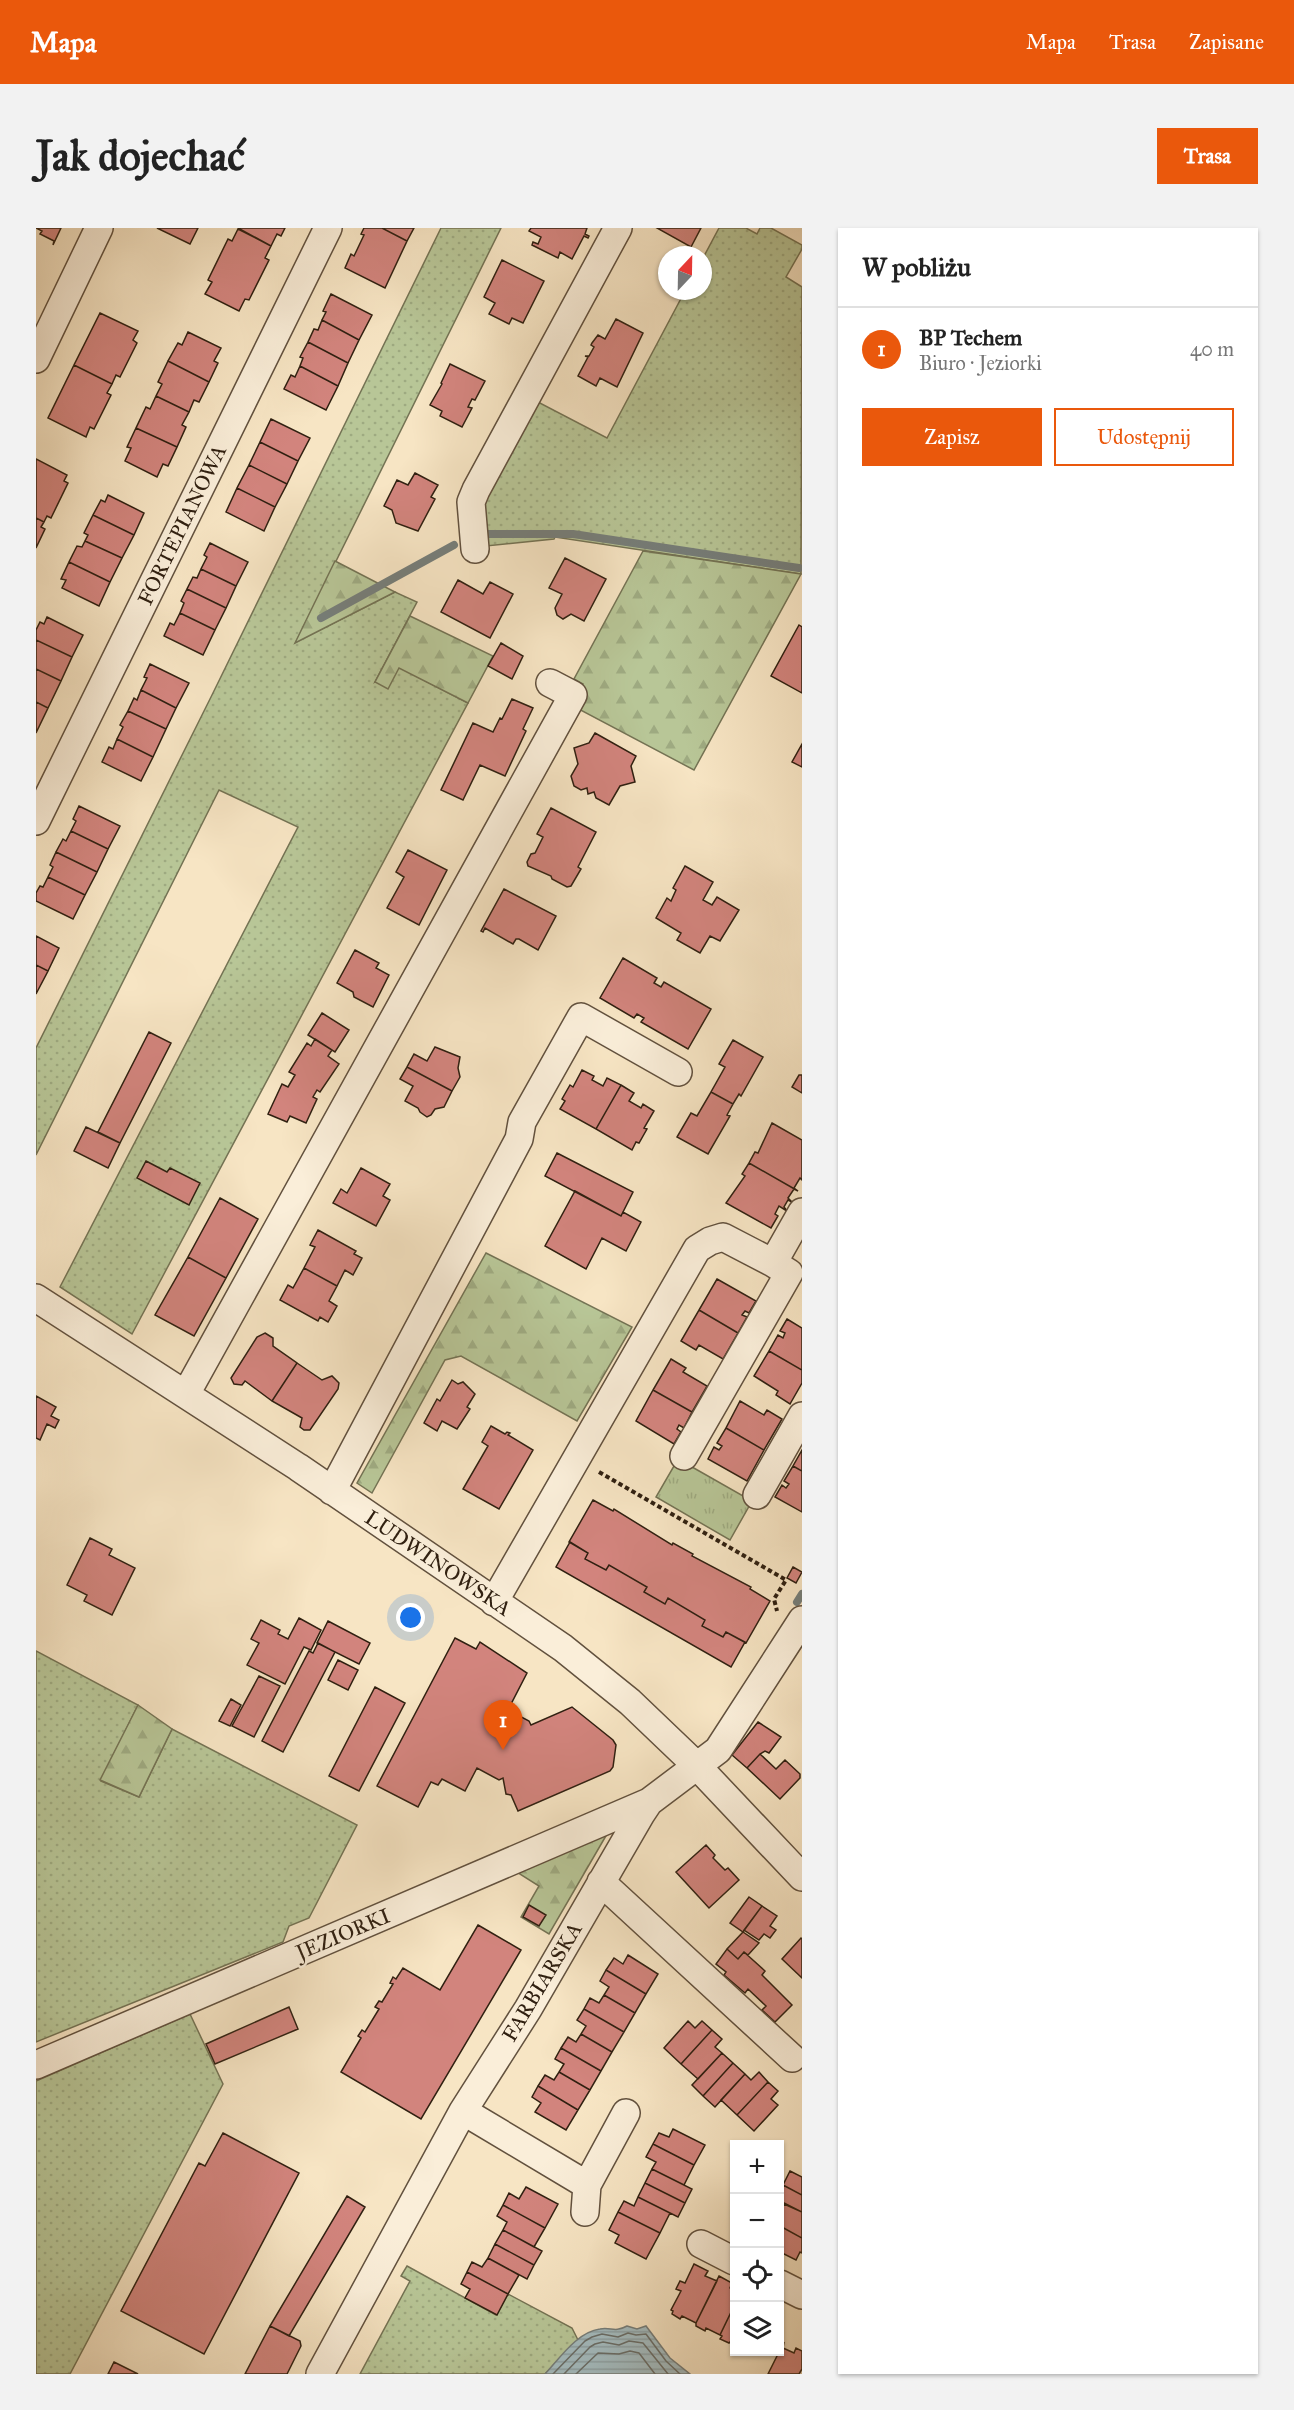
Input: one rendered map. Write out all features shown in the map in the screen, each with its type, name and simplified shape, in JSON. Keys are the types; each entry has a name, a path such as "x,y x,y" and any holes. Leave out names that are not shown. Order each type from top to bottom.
{"street":[{"path":"36,359 99,228"},
{"name":"FORTEPIANOWA","path":"36,821 328,228"},
{"path":"475,549 471,502 476,490 618,228"},
{"path":"186,1394 573,695 550,683"},
{"path":"332,1491 519,1139 522,1122 581,1017 678,1072"},
{"path":"684,1456 788,1272 802,1212"},
{"path":"494,1602 697,1249 710,1241 723,1238 788,1272"},
{"name":"LUDWINOWSKA","path":"36,1298 186,1394 563,1648 630,1701 698,1767 802,1877"},
{"path":"757,1495 802,1416"},
{"name":"FARBIARSKA","path":"320,2374 464,2111 528,2009 649,1802 718,1750 802,1620"},
{"name":"JEZIORKI","path":"36,2066 649,1802"},
{"path":"601,1882 792,2058"},
{"path":"464,2111 586,2199 626,2113"},
{"path":"701,2244 730,2258"},
{"path":"784,2285 802,2295"}],"path":[{"path":"592,1468 786,1580 774,1599 777,1611 772,1620"}],"green space":[{"path":"441,228 501,228 296,642 395,592 417,602 375,682 399,667 468,703 132,1334 60,1287 298,827 219,790 36,1155 36,1048"},
{"path":"719,228 746,228 757,234 760,228 771,228 802,245 786,277 802,287 801,574 555,537 554,539 486,546 484,502 538,402 607,438 680,300 712,300 712,246 709,246"},
{"path":"643,551 801,574 694,770 571,705 583,684 574,679"},
{"path":"335,561 395,592 295,643"},
{"path":"410,616 493,656 468,703 399,668 388,689 375,682"},
{"path":"486,1253 632,1327 577,1421 461,1356 445,1360 372,1493 357,1483"},
{"path":"678,1459 752,1501 730,1540 656,1497"},
{"path":"36,1651 138,1705 101,1781 139,1797 172,1729 357,1825 309,1918 289,1926 283,1942 36,2042"},
{"path":"138,1705 172,1729 139,1797 100,1780"},
{"path":"607,1834 549,1934 521,1917 539,1886 515,1871"},
{"path":"190,2014 223,2084 70,2374 36,2374 36,2081"},
{"path":"407,2266 496,2315 508,2294 572,2328 578,2340 545,2374 360,2374 410,2281 401,2276"}],"water":[{"path":"627,2326 637,2329 646,2326 670,2358 690,2374 545,2374 576,2340 584,2335 600,2329"}],"building":[{"path":"36,228 61,228 53,245 54,241 40,234 42,231"},
{"path":"157,228 198,228 190,244"},
{"path":"238,228 285,228 281,236 277,234 271,246"},
{"path":"364,228 382,228 407,241 385,288 345,268 351,254 354,256 364,235 361,234"},
{"path":"382,228 414,228 407,241"},
{"path":"531,228 587,228 585,234 589,236 588,238 584,236 572,259 560,252 558,258 532,245 533,242 538,244 541,237 529,231"},
{"path":"657,228 701,228 692,246"},
{"path":"238,229 271,246 265,258 269,260 249,300 245,299 239,311 205,294 212,282 208,280 228,239 232,241"},
{"path":"502,260 544,281 523,323 512,318 509,324 489,314 495,303 484,297"},
{"path":"331,294 372,315 359,340 322,320 326,312 323,311"},
{"path":"100,313 138,331 133,340 137,343 120,377 116,375 112,384 74,365"},
{"path":"616,319 643,333 617,387 600,378 596,386 578,376 588,357 585,356 589,356 594,347 592,343 598,335 605,339"},
{"path":"322,320 359,340 348,363 308,342 314,329 318,330"},
{"path":"188,332 221,348 214,361 218,363 209,382 168,361 178,343 182,345"},
{"path":"308,342 348,363 338,386 300,366 303,358 300,357"},
{"path":"168,361 209,382 199,402 194,400 189,412 156,396 162,384 158,382"},
{"path":"450,364 485,381 475,400 472,399 468,407 472,408 462,427 440,416 442,411 430,405"},
{"path":"74,365 112,384 107,393 111,395 94,429 90,427 86,437 48,418"},
{"path":"300,366 338,386 326,410 284,389 291,375 295,377"},
{"path":"156,396 189,412 182,425 186,427 177,447 136,428 146,407 150,409"},
{"path":"271,419 310,438 298,461 260,442"},
{"path":"136,428 177,447 168,466 163,464 157,477 125,461 131,448 127,447"},
{"path":"260,442 298,461 287,484 249,465"},
{"path":"36,459 67,475 64,481 68,483 51,518 47,516 44,522 36,518"},
{"path":"249,465 287,484 275,507 237,488"},
{"path":"415,473 438,485 431,497 435,499 418,531 396,523 392,510 384,506 397,480 408,485"},
{"path":"237,488 275,507 264,531 226,512"},
{"path":"108,495 144,513 134,535 93,515 101,500 105,502"},
{"path":"93,515 134,535 122,558 85,541 88,535 84,533"},
{"path":"36,518 44,522 41,527 45,529 36,548"},
{"path":"85,541 122,558 110,582 69,562 77,546 82,547"},
{"path":"210,543 248,562 236,586 201,569"},
{"path":"565,558 606,579 584,621 571,614 563,619 557,615 555,608 562,594 549,588"},
{"path":"69,562 110,582 99,606 62,588 66,580 61,579"},
{"path":"201,569 236,586 226,608 187,589 193,577 197,578"},
{"path":"458,580 483,594 490,582 513,594 490,638 441,612"},
{"path":"187,589 226,608 215,630 180,613 184,603 181,601"},
{"path":"180,613 215,630 203,655 164,636 170,623 174,625"},
{"path":"47,617 83,635 72,657 36,640 36,630 40,622 44,624"},
{"path":"799,625 802,627 802,693 771,676"},
{"path":"36,640 72,657 61,681 36,669"},
{"path":"501,643 523,656 512,679 488,666"},
{"path":"150,664 189,683 176,708 141,690"},
{"path":"36,669 61,681 48,708 36,702"},
{"path":"141,690 176,708 166,729 128,711 134,698 137,700"},
{"path":"512,699 533,708 523,729 526,731 505,776 480,765 463,800 441,790 473,723 493,732"},
{"path":"36,702 48,708 36,733"},
{"path":"128,711 166,729 153,757 117,739 123,727 120,725"},
{"path":"595,733 636,756 631,766 635,782 620,786 609,805 596,798 594,792 588,794 587,788 581,790 574,786 571,776 578,764 574,748 589,743"},
{"path":"117,739 153,757 141,781 102,762 109,747 113,749"},
{"path":"802,744 802,767 792,762"},
{"path":"79,806 120,826 108,849 71,831"},
{"path":"551,808 596,832 578,867 581,869 571,886 567,887 552,879 551,876 528,866 527,862 531,854 535,853 543,837 537,834"},
{"path":"71,831 108,849 97,872 56,852 63,839 66,841"},
{"path":"408,850 447,870 419,925 387,908 404,877 396,872"},
{"path":"56,852 97,872 85,895 48,877"},
{"path":"685,866 713,882 703,900 712,905 717,897 739,910 720,941 710,936 700,953 677,940 681,933 656,918 667,898 671,901 676,890 673,888"},
{"path":"48,877 85,895 73,919 36,901 36,893 40,886 43,887"},
{"path":"504,889 556,916 538,950 519,939 516,939 513,944 485,928 483,932 481,931"},
{"path":"36,936 59,948 48,971 36,965"},
{"path":"355,950 379,963 376,968 389,975 373,1007 354,997 353,992 337,983"},
{"path":"623,958 657,978 654,983 661,987 664,982 711,1009 688,1049 641,1022 644,1018 637,1014 634,1018 600,998"},
{"path":"36,965 48,971 36,994"},
{"path":"322,1013 349,1030 335,1052 308,1035"},
{"path":"149,1032 171,1043 120,1143 98,1132"},
{"path":"315,1039 332,1050 328,1056 339,1064 320,1092 317,1090 313,1097 317,1099 306,1123 290,1116 287,1122 268,1114 282,1084 288,1087 295,1075 289,1072 307,1043 311,1046"},
{"path":"733,1040 763,1057 741,1096 739,1094 733,1104 711,1092 725,1067 719,1064"},
{"path":"435,1047 460,1057 458,1068 460,1077 452,1091 407,1067 414,1054 427,1061"},
{"path":"407,1067 452,1091 444,1107 435,1109 427,1117 418,1108 405,1101 413,1086 400,1079"},
{"path":"582,1070 594,1076 592,1080 603,1086 607,1078 621,1085 596,1129 560,1109 565,1101 562,1099 570,1085 573,1087"},
{"path":"799,1075 802,1075 802,1093 792,1087"},
{"path":"621,1085 634,1093 629,1101 641,1108 643,1104 654,1111 644,1128 647,1129 632,1150 596,1129"},
{"path":"711,1092 733,1104 727,1115 730,1116 708,1154 677,1137 691,1113 697,1116"},
{"path":"772,1123 802,1140 802,1180 800,1178 794,1188 798,1191 749,1163 755,1152 758,1153"},
{"path":"86,1127 120,1143 108,1168 74,1151"},
{"path":"557,1153 633,1192 621,1216 545,1176"},
{"path":"146,1161 167,1172 170,1168 200,1183 189,1205 137,1178"},
{"path":"749,1163 798,1191 794,1189 788,1198 792,1202 788,1200 784,1207 787,1211 779,1206 775,1214 778,1216 771,1228 726,1203 745,1176 742,1174"},
{"path":"361,1168 390,1184 383,1196 390,1200 376,1226 333,1203 341,1189 347,1193"},
{"path":"575,1191 621,1216 623,1212 641,1222 626,1251 602,1238 586,1269 545,1246"},
{"path":"220,1198 258,1219 226,1278 188,1257"},
{"path":"318,1230 356,1251 354,1254 362,1258 353,1275 345,1270 337,1286 304,1268 315,1247 310,1245"},
{"path":"188,1257 226,1278 194,1336 155,1315"},
{"path":"304,1268 337,1286 329,1301 337,1306 328,1322 320,1317 318,1321 280,1300 288,1285 293,1288"},
{"path":"717,1279 756,1301 749,1313 745,1311 742,1315 747,1317 738,1333 699,1310"},
{"path":"699,1310 738,1333 723,1359 699,1345 696,1350 681,1341"},
{"path":"787,1319 802,1328 802,1370 769,1351 778,1335 783,1338 785,1333 780,1331"},
{"path":"265,1333 273,1338 273,1346 297,1363 272,1401 245,1381 242,1385 234,1384 231,1378 257,1337"},
{"path":"769,1351 802,1370 802,1383 790,1404 776,1395 778,1391 754,1376"},
{"path":"671,1359 686,1368 683,1372 707,1386 692,1412 653,1390"},
{"path":"297,1363 322,1380 332,1376 339,1383 338,1389 310,1430 300,1427 302,1418 272,1401"},
{"path":"452,1380 458,1384 463,1382 475,1394 467,1407 470,1409 457,1429 442,1421 437,1431 424,1423 437,1399 440,1401"},
{"path":"653,1390 692,1412 684,1428 679,1425 677,1429 681,1432 674,1444 636,1421"},
{"path":"36,1396 56,1407 51,1416 59,1420 55,1428 47,1424 40,1440 36,1438"},
{"path":"740,1401 764,1415 767,1410 782,1419 764,1450 726,1428"},
{"path":"491,1426 505,1434 510,1433 508,1435 533,1450 499,1509 463,1489 488,1446 482,1442"},
{"path":"726,1428 764,1450 747,1481 708,1459 714,1447 719,1450 722,1446 717,1443"},
{"path":"802,1450 802,1471 793,1466"},
{"path":"793,1466 802,1471 802,1512 775,1497 782,1485 786,1488 789,1484 784,1481"},
{"path":"593,1500 613,1511 614,1509 672,1545 673,1543 693,1554 692,1556 751,1587 750,1589 770,1601 746,1643 726,1632 723,1637 702,1626 705,1620 668,1598 665,1604 644,1592 647,1587 609,1565 606,1570 585,1559 588,1553 569,1542"},
{"path":"90,1538 112,1549 109,1555 135,1568 112,1615 84,1601 87,1595 67,1585"},
{"path":"570,1542 588,1553 585,1559 606,1570 609,1565 647,1587 644,1592 665,1604 668,1598 705,1620 702,1626 723,1637 726,1632 745,1642 731,1667 556,1567"},
{"path":"793,1567 802,1572 796,1583 787,1578"},
{"path":"299,1618 321,1630 311,1650 304,1647 285,1684 247,1665 259,1643 251,1639 261,1620 280,1630 278,1634 288,1639"},
{"path":"328,1621 370,1643 359,1664 317,1643"},
{"path":"455,1638 476,1649 480,1642 527,1673 508,1710 529,1721 531,1725 572,1707 613,1740 616,1745 613,1767 610,1771 518,1811 511,1795 506,1794 503,1778 499,1780 477,1768 465,1791 442,1779 438,1785 431,1782 418,1807 377,1786"},
{"path":"318,1643 335,1652 283,1752 262,1741 309,1651 313,1653"},
{"path":"338,1660 358,1670 348,1690 328,1680"},
{"path":"259,1676 280,1686 254,1737 232,1726"},
{"path":"375,1687 405,1703 359,1791 329,1776"},
{"path":"231,1699 241,1705 230,1726 219,1721"},
{"path":"758,1722 781,1737 769,1753 765,1751 760,1754 747,1768 732,1755"},
{"path":"760,1754 776,1769 785,1760 800,1774 800,1778 780,1799 747,1768"},
{"path":"706,1845 715,1855 713,1858 725,1870 728,1868 739,1880 709,1908 676,1872"},
{"path":"749,1897 762,1906 743,1932 730,1923"},
{"path":"529,1905 546,1915 539,1926 523,1917"},
{"path":"762,1906 777,1916 770,1926 776,1930 770,1938 764,1934 759,1940 744,1930"},
{"path":"478,1925 521,1950 421,2119 341,2072 361,2038 358,2036 362,2030 365,2032 379,2009 375,2007 379,2001 382,2002 393,1984 390,1983 393,1977 396,1979 403,1968 440,1990"},
{"path":"743,1932 759,1943 748,1955 744,1952 738,1959 727,1949"},
{"path":"802,1939 802,1978 782,1959"},
{"path":"727,1949 738,1959 744,1952 765,1971 762,1975 792,2005 775,2022 762,2010 766,2006 748,1989 745,1993 724,1975 726,1972 716,1964"},
{"path":"628,1955 658,1974 646,1994 606,1970 614,1958 623,1964"},
{"path":"606,1970 646,1994 635,2013 604,1995 609,1987 600,1981"},
{"path":"604,1995 635,2013 624,2032 584,2009 590,1998 599,2003"},
{"path":"289,2007 298,2029 215,2064 206,2044"},
{"path":"584,2009 624,2032 612,2052 581,2034 586,2026 577,2020"},
{"path":"688,2021 695,2028 702,2021 712,2030 681,2064 664,2048"},
{"path":"712,2030 722,2039 715,2047 722,2053 698,2079 681,2064"},
{"path":"581,2034 612,2052 601,2071 561,2048 568,2037 576,2042"},
{"path":"561,2048 601,2071 590,2090 559,2072 564,2064 555,2059"},
{"path":"722,2053 733,2063 703,2096 692,2085"},
{"path":"733,2063 745,2074 715,2107 703,2096"},
{"path":"559,2072 590,2090 578,2110 538,2086 545,2075 554,2080"},
{"path":"759,2072 768,2082 737,2115 721,2100 745,2074 751,2080"},
{"path":"768,2082 778,2091 771,2099 778,2105 754,2131 737,2115"},
{"path":"538,2086 578,2110 566,2130 535,2112 541,2103 532,2097"},
{"path":"673,2129 705,2145 694,2165 653,2144 659,2133 669,2137"},
{"path":"223,2133 299,2173 204,2354 121,2311 199,2163 205,2166"},
{"path":"653,2144 694,2165 684,2185 652,2169 656,2162 646,2157"},
{"path":"652,2169 692,2189 685,2203 645,2183"},
{"path":"790,2171 802,2177 802,2195 784,2186"},
{"path":"645,2183 685,2203 678,2217 638,2197"},
{"path":"784,2186 802,2195 802,2212 784,2203"},
{"path":"526,2187 558,2204 545,2228 503,2205 509,2193 519,2199"},
{"path":"347,2196 365,2207 289,2336 270,2326"},
{"path":"638,2197 670,2213 660,2233 618,2212 624,2201 634,2206"},
{"path":"784,2204 802,2212 802,2238 784,2228"},
{"path":"503,2205 545,2228 534,2247 503,2230 507,2222 497,2216"},
{"path":"618,2212 660,2233 646,2259 615,2243 619,2235 609,2230"},
{"path":"784,2228 802,2238 802,2253 800,2252 796,2260 784,2254"},
{"path":"503,2230 542,2251 534,2265 495,2244"},
{"path":"495,2244 534,2265 527,2279 488,2258"},
{"path":"488,2258 519,2275 508,2294 467,2272 472,2262 482,2267"},
{"path":"694,2264 708,2271 705,2276 717,2281 696,2323 682,2316 680,2319 672,2314 671,2310 681,2291 676,2289 680,2281 685,2283"},
{"path":"467,2272 508,2294 497,2315 465,2298 470,2289 461,2284"},
{"path":"719,2276 730,2282 730,2314 720,2335 706,2328 705,2331 696,2326"},
{"path":"730,2314 730,2342 720,2339 722,2336 720,2335"},
{"path":"270,2326 300,2341 301,2346 287,2374 245,2374"},
{"path":"784,2348 794,2353 796,2348 802,2351 802,2369 799,2374 768,2374 777,2356 784,2356"},
{"path":"114,2362 138,2374 108,2374"}],"waterway":[{"path":"488,534 573,534 799,568"},
{"path":"321,618 454,545"},
{"path":"797,1602 802,1594"}],"place":[{"name":"BP Techem","path":"503,1750"}]}
